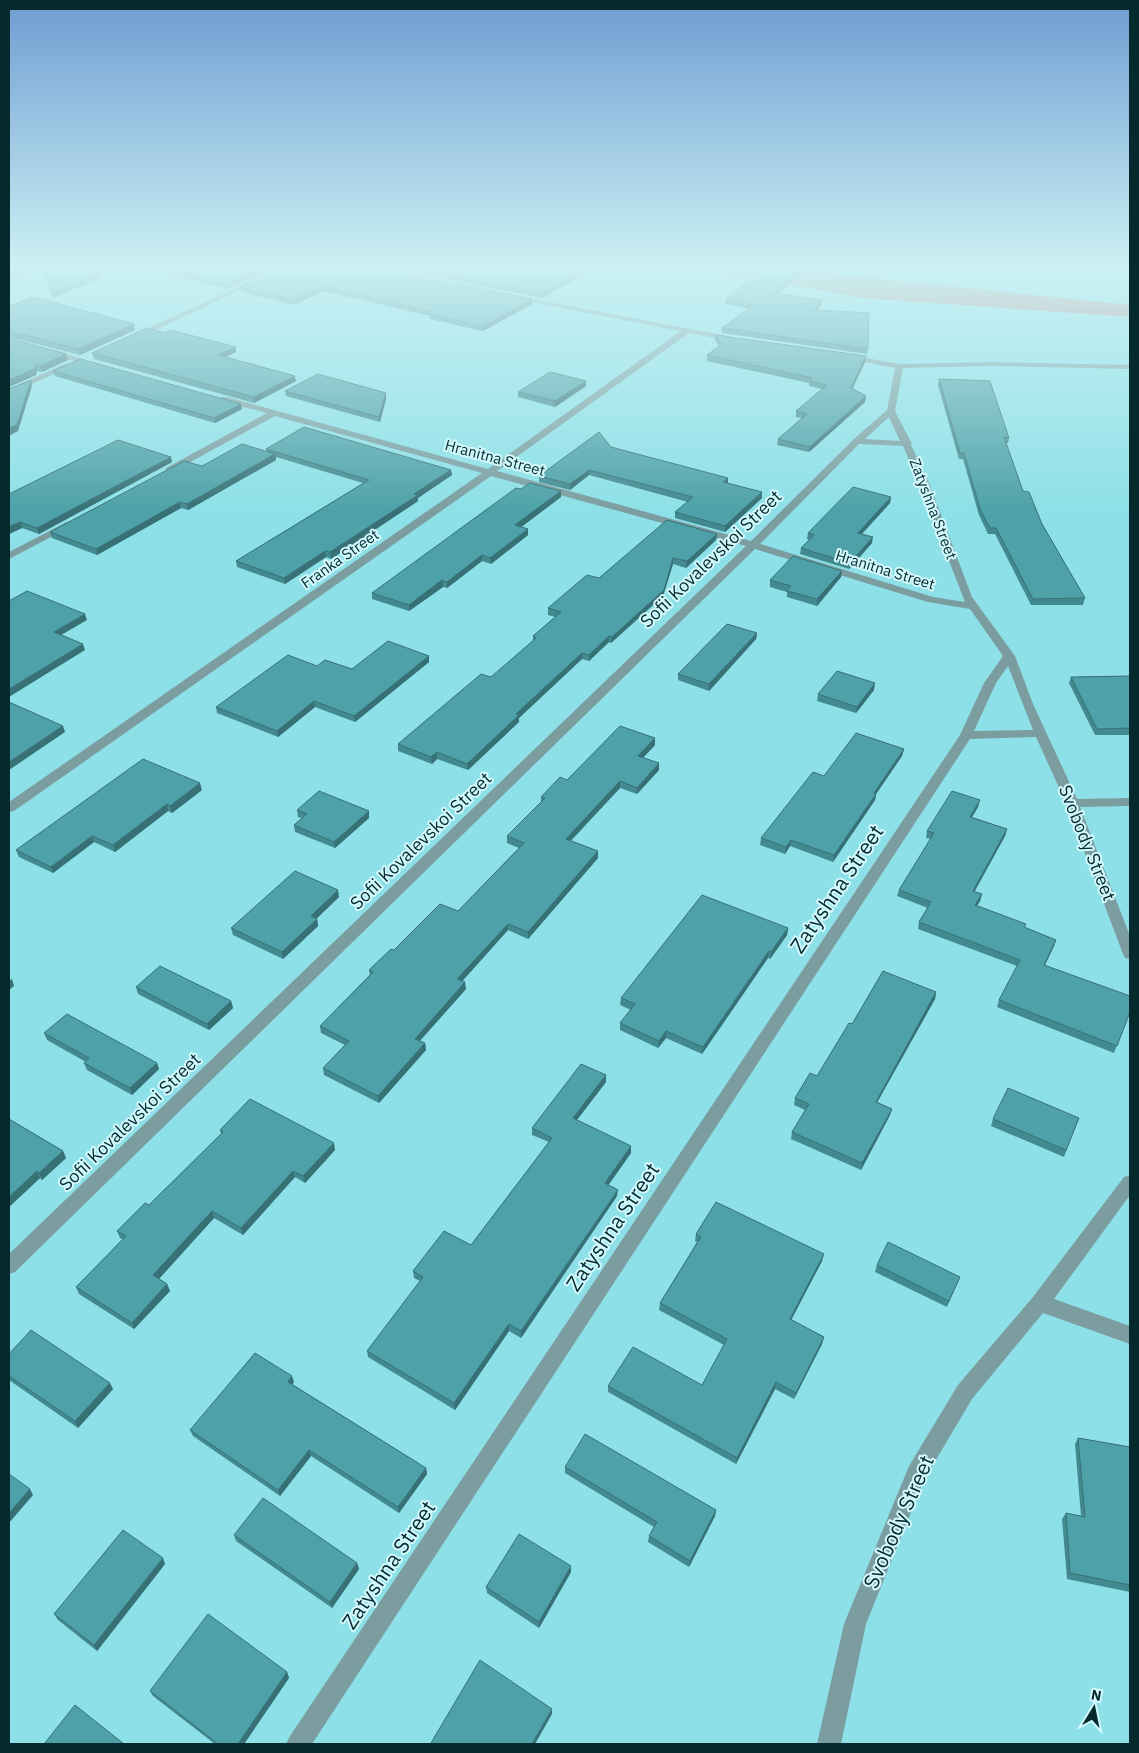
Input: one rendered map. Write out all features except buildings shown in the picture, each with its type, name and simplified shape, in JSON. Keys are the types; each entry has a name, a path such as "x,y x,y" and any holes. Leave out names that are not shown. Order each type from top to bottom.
{"street":[{"path":"36,348 110,368"},
{"name":"Franka Street","path":"9,808 490,472 664,348"},
{"path":"841,355 874,359 899,366 1000,364 1130,367"},
{"path":"9,392 90,356"},
{"path":"891,410 899,366"},
{"name":"Hranitna Street","path":"216,397 754,545 932,600 972,606"},
{"name":"Sofii Kovalevskoi Street","path":"9,1266 891,410"},
{"name":"Zatyshna Street","path":"891,410 908,444 967,597 1009,656 1027,704 1041,733"},
{"path":"163,473 274,413"},
{"path":"857,441 908,444"},
{"path":"9,556 77,519"},
{"name":"Zatyshna Street","path":"298,1744 966,735 990,683 1009,656"},
{"path":"966,735 1041,733"},
{"name":"Svobody Street","path":"1041,733 1072,803 1130,954"},
{"path":"1072,803 1130,802"},
{"name":"Svobody Street","path":"829,1744 855,1624 916,1473 965,1392 1040,1304 1130,1182"},
{"path":"1040,1304 1130,1335"}]}
